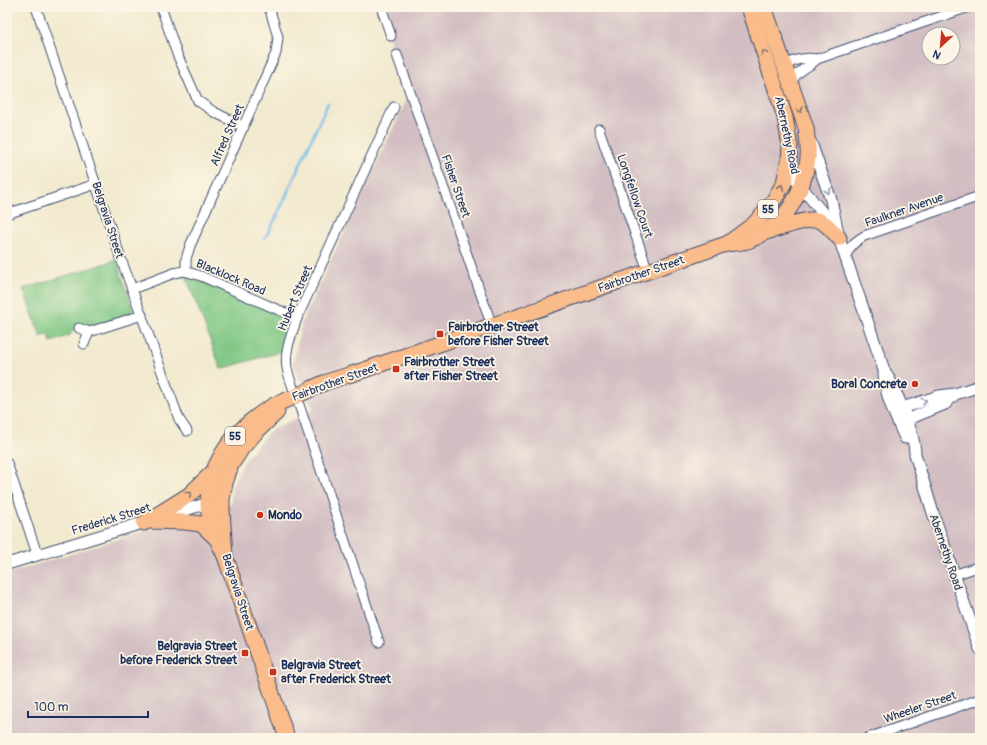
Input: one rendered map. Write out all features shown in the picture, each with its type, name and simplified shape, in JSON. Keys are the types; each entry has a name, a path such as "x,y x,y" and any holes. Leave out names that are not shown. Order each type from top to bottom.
{"main road":[{"name":"Abernethy Road","path":"748,7 777,89 785,117 789,135 789,159"},
{"name":"Abernethy Road","path":"764,7 806,128"},
{"name":"Fairbrother Street","path":"225,556 210,521 215,501 208,490 218,460 237,435 250,422 272,406 324,383 726,244 749,241 762,234 787,212 798,195 808,158 806,128"},
{"name":"Fairbrother Street","path":"726,244 754,224 770,207 784,183 789,159"},
{"path":"762,234 800,222 816,220 837,234"},
{"name":"Belgravia Street","path":"287,738 225,556 215,501 231,465 242,448 254,433 296,396"},
{"path":"146,522 189,495 214,471"},
{"path":"146,522 185,522 201,524 218,540"}],"street":[{"name":"Belgravia Street","path":"36,7 120,256 179,419 188,431"},
{"path":"161,7 177,54 198,101 214,112 244,127"},
{"name":"Alfred Street","path":"186,271 186,259 190,246 276,53 278,37 269,7"},
{"path":"381,7 391,36"},
{"path":"777,89 779,78 785,66 791,62 808,58 817,59 969,7"},
{"name":"Fisher Street","path":"397,55 492,326"},
{"path":"791,83 793,78 800,70 811,65 817,59"},
{"name":"Hubert Street","path":"379,642 287,370 286,361 287,350 297,318 394,108"},
{"name":"Abernethy Road","path":"806,128 831,200 837,234 884,370 884,385 897,409 909,445 915,454 954,575 980,649"},
{"name":"Longfellow Court","path":"599,129 648,272"},
{"name":"Abernethy Road","path":"789,159 795,179 827,218 837,234"},
{"path":"7,214 96,184"},
{"name":"Faulkner Avenue","path":"845,258 852,244 864,236 980,196"},
{"name":"Blacklock Road","path":"132,289 174,273 186,271 201,276 297,318"},
{"path":"79,328 89,332 142,315"},
{"path":"84,344 89,332"},
{"path":"897,409 939,396 956,394 980,386"},
{"path":"902,421 945,404 956,394"},
{"path":"7,464 37,554"},
{"name":"Frederick Street","path":"7,564 215,501"},
{"path":"954,575 980,566"},
{"name":"Wheeler Street","path":"868,738 980,699"}],"shaded area":[{"path":"379,7 980,7 980,738 7,738 7,574 231,504 232,485 247,457 271,430 314,410 293,363 302,322 408,97"}],"green space":[{"path":"116,260 133,309 128,316 91,328 77,323 70,335 51,342 48,334 41,337 23,289"},
{"path":"184,271 297,318 287,350 221,369"}],"waterway":[{"path":"265,238 276,218 328,103"}],"place":[{"name":"Fairbrother Street before Fisher Street","path":"440,334"},
{"name":"Fairbrother Street after Fisher Street","path":"396,369"},
{"name":"Boral Concrete","path":"915,384"},
{"name":"Mondo","path":"260,515"},
{"name":"Belgravia Street before Frederick Street","path":"245,653"},
{"name":"Belgravia Street after Frederick Street","path":"273,672"}]}
